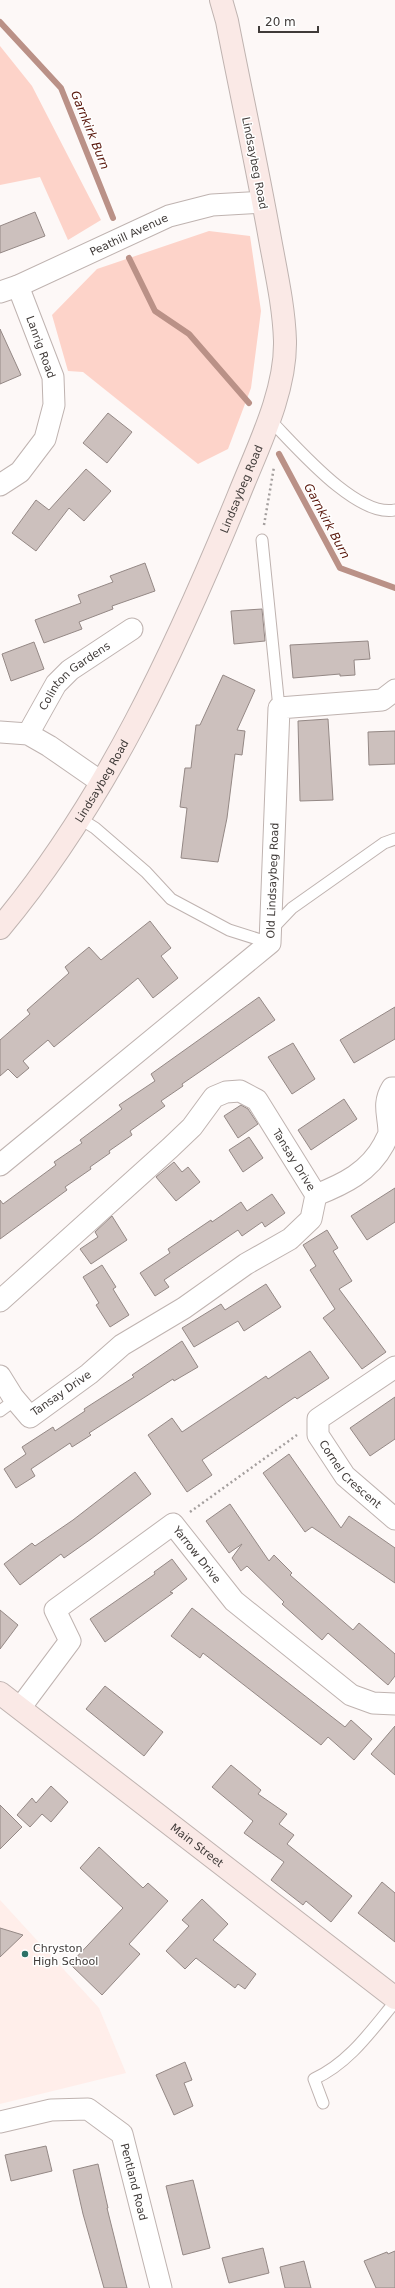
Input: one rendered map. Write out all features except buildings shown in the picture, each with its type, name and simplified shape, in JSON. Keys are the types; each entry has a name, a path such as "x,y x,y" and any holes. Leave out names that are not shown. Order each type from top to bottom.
{"main road":[{"name":"Lindsaybeg Road","path":"0,928 30,892 79,818 157,682 198,596 269,419 282,372 285,343 282,308 263,202 221,0"},
{"name":"Main Street","path":"0,1693 395,1998"}],"street":[{"name":"Peathill Avenue","path":"9,289 169,216 212,205 263,202"},
{"name":"Lanrig Road","path":"0,485 20,472 45,439 54,405 54,377 9,289"},
{"name":"Colinton Gardens","path":"28,734 56,684 70,670 132,629"},
{"path":"279,708 382,700 395,690"},
{"name":"Old Lindsaybeg Road","path":"0,1165 270,937 279,708"},
{"path":"0,732 28,734 49,746 101,782"},
{"path":"316,1195 339,1186 358,1175 380,1151 392,1134 386,1098 392,1088 395,1088"},
{"name":"Tansay Drive","path":"0,1301 170,1148 192,1127 214,1097 226,1092 240,1091 257,1100 316,1195 311,1219 290,1238 246,1264 184,1308 122,1345 90,1374 30,1417 8,1405 0,1376"},
{"path":"318,1419 395,1368"},
{"name":"Cornel Crescent","path":"318,1419 318,1435 345,1476 395,1519"},
{"name":"Yarrow Drive","path":"20,1708 70,1641 55,1610 173,1524 234,1601 351,1695 372,1703 395,1704"},
{"name":"Pentland Road","path":"0,2122 51,2110 88,2109 122,2134 161,2288"}],"lane":[{"path":"269,419 308,459 346,492 372,508 386,512 395,510"},
{"path":"262,540 279,708"},
{"path":"79,818 95,828 146,872 171,900 229,930 270,937 292,908 384,842 395,839"},
{"path":"323,2103 314,2079 332,2071 353,2052 395,2002"}],"path":[{"path":"173,1524 318,1419"}],"shaded area":[{"path":"0,46 32,86 101,220 68,240 40,177 0,185"},
{"path":"209,231 250,236 261,311 251,388 228,449 198,464 83,372 68,371 52,315 97,269"},
{"name":"Chryston High School","path":"0,1900 99,2008 126,2073 0,2104"}],"waterway":[{"name":"Garnkirk Burn","path":"0,22 61,88 113,218"},
{"name":"Garnkirk Burn","path":"129,258 155,311 189,334 249,403"},
{"name":"Garnkirk Burn","path":"279,454 340,568 395,588"}],"place":[{"name":"Chryston High School","path":"25,1954"}]}
